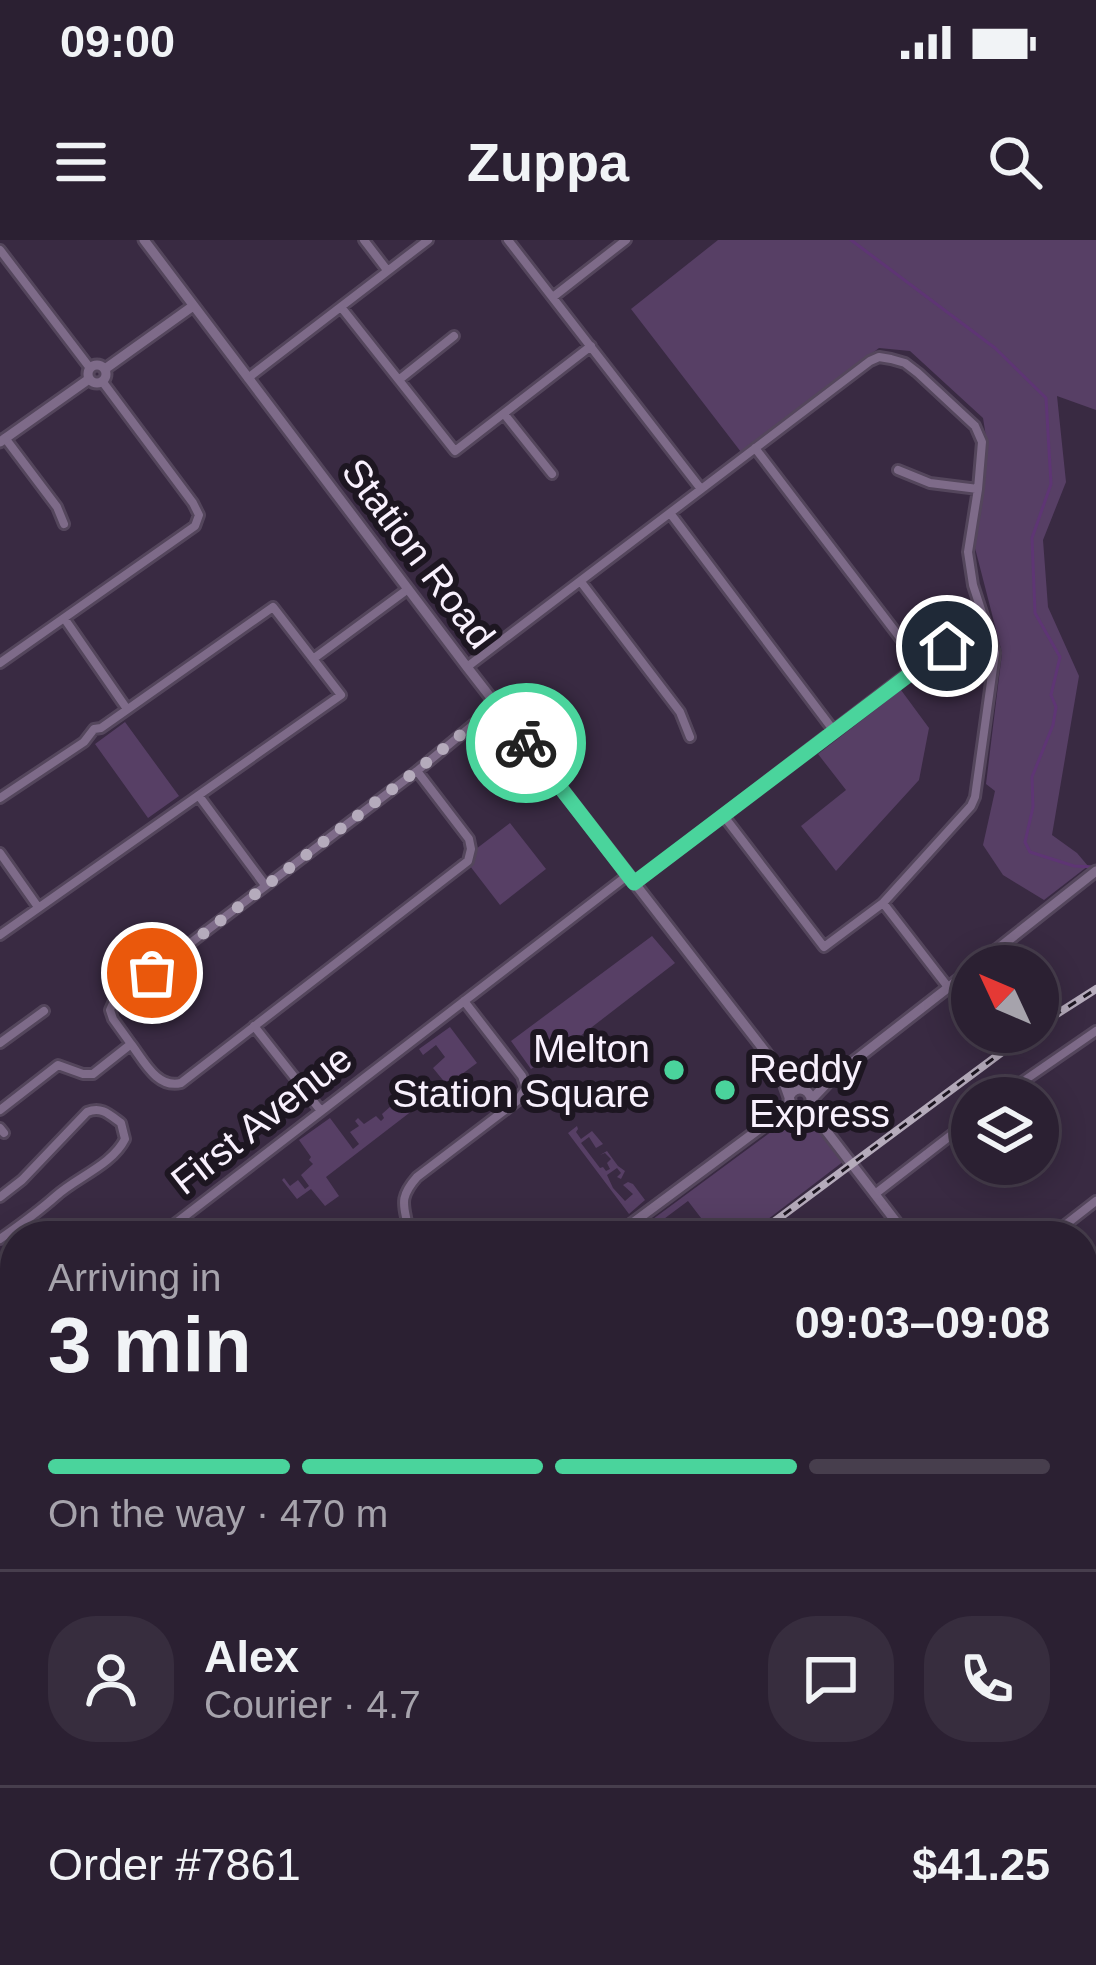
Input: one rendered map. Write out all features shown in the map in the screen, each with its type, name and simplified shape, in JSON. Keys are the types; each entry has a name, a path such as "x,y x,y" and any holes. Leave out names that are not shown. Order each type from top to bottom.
{"street":[{"name":"Station Road","path":"144,240 780,1072 808,1096"},
{"path":"364,240 387,271"},
{"path":"248,378 428,240"},
{"path":"508,240 701,489"},
{"path":"553,297 626,240"},
{"path":"0,250 94,382 193,306"},
{"path":"341,307 455,452 591,346"},
{"path":"400,379 454,336"},
{"path":"467,667 870,361 879,357 905,363 975,426 982,442 968,553 995,653 975,796 883,903 824,946 723,815"},
{"path":"64,524 57,506 3,440 89,374"},
{"path":"0,663 195,526 199,515 104,375"},
{"path":"505,415 552,474"},
{"path":"755,448 920,664"},
{"path":"898,470 930,483 979,489"},
{"path":"670,513 834,731"},
{"path":"580,581 680,712 690,736"},
{"path":"313,659 408,589"},
{"path":"0,798 273,608 341,695 0,935"},
{"path":"64,618 128,709"},
{"name":"First Avenue","path":"178,1221 464,1000 723,815 920,664 947,646 991,637"},
{"path":"416,771 469,839 468,861 181,1083 161,1082 113,1018 114,1001 497,705"},
{"path":"200,796 265,886"},
{"path":"0,853 38,907"},
{"path":"1002,945 1096,871"},
{"path":"883,903 948,987"},
{"path":"808,1096 951,985"},
{"path":"405,1221 402,1207 406,1190 417,1177 517,1101 526,1088 522,1076 464,1000"},
{"path":"0,1043 44,1011"},
{"path":"254,1026 321,1111"},
{"path":"1029,1077 1096,1031"},
{"path":"0,1109 58,1065 93,1074 131,1044"},
{"name":"Station Road","path":"780,1072 794,1106"},
{"path":"794,1106 795,1091 808,1096 821,1124 895,1221"},
{"path":"635,1221 778,1115 794,1106 808,1107 808,1096"},
{"path":"794,1106 821,1124"},
{"path":"0,1196 22,1180 87,1112 103,1110 122,1123 125,1139 115,1153 27,1221"},
{"path":"874,1194 951,1135"},
{"path":"1071,1221 1096,1202"}],"shaded area":[{"path":"718,240 1096,240 1096,410 1057,396 1066,482 1043,540 1048,607 1079,676 1052,835 1088,866 1044,900 1003,875 983,845 995,791 986,784 1002,653 975,548 987,443 983,418 910,351 879,348 741,452 631,309"},
{"path":"901,690 929,728 919,780 836,871 801,826 846,790 818,754"},
{"path":"125,722 179,796 148,818 95,744"},
{"path":"510,823 546,869 500,905 470,866 476,849"},
{"path":"652,936 675,963 531,1069 511,1041"},
{"path":"450,1027 477,1063 447,1085 433,1068 445,1057 436,1045 423,1055 419,1049"},
{"path":"404,1090 408,1104 412,1101 417,1107 326,1177 339,1196 325,1206 311,1189 297,1199 282,1180 290,1186 298,1180 305,1189 309,1186 301,1175 313,1164 299,1140 330,1118 353,1149 359,1144 350,1132 359,1126 355,1121 358,1118 364,1124 376,1116 381,1121 391,1106 388,1102"},
{"path":"791,1112 799,1115 814,1125 844,1161 766,1221 703,1221 688,1201 661,1221 650,1221 779,1126"},
{"path":"577,1126 581,1139 592,1131 603,1144 596,1148 589,1137 581,1143 600,1168 610,1169 611,1159 600,1155 607,1151 625,1171 621,1179 617,1168 607,1175 613,1188 625,1201 633,1194 623,1185 628,1182 645,1200 629,1214 568,1133"}],"waterway":[{"path":"851,240 995,348 1046,398 1051,484 1032,538 1035,613 1060,657 1051,695 1056,707 1053,725 1032,777 1033,807 1025,842 1030,852 1094,867"}],"railway":[{"path":"1059,1013 1096,989"},
{"path":"775,1221 1001,1053"}],"way so far":[{"path":"152,973 497,705 526,743"}],"place":[{"name":"Melton Station Square","path":"674,1070"},
{"name":"Reddy Express","path":"725,1090"}],"route":[{"path":"526,743 634,883 947,646"}]}
